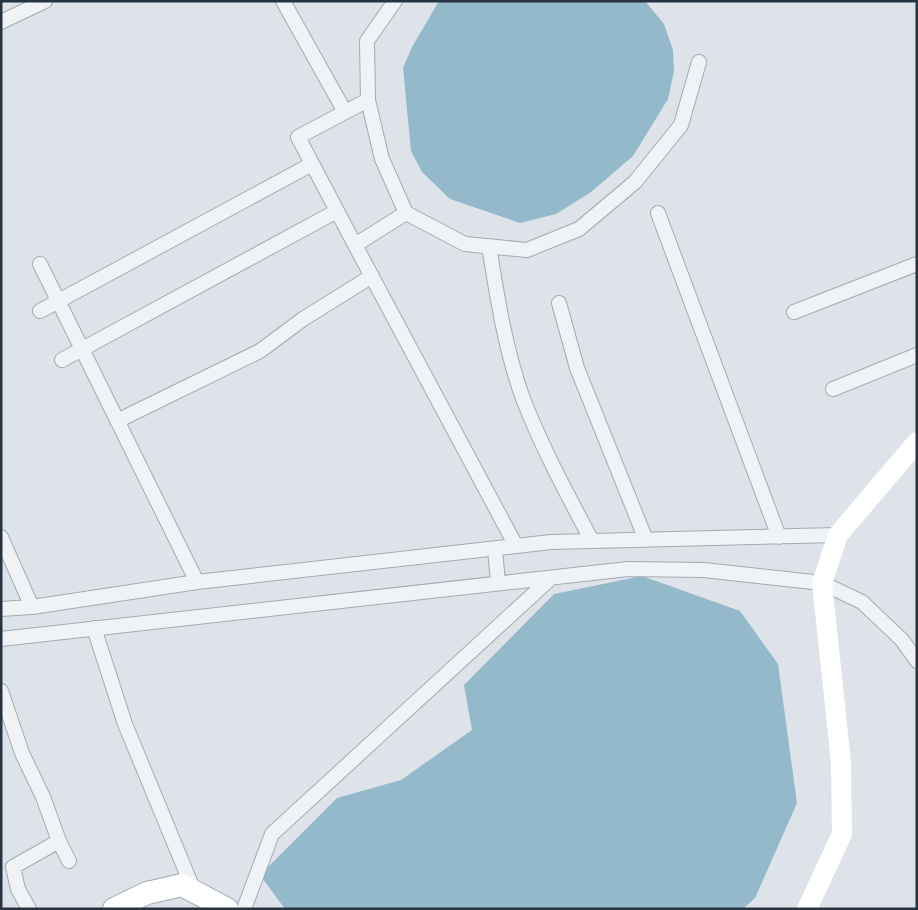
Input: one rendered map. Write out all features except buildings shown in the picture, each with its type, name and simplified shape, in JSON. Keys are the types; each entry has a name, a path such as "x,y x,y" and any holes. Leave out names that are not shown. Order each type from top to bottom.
{"main road":[{"path":"807,909 842,834 841,762 822,583 838,535 917,442"},
{"path":"116,908 147,893 182,885 227,909"}],"street":[{"path":"1,22 45,1"},
{"path":"283,1 344,112"},
{"path":"395,1 367,41 368,100 382,159 406,213 465,244 527,250 580,229 636,182 681,125 699,62"},
{"path":"368,100 298,137 516,546"},
{"path":"40,311 312,164"},
{"path":"62,360 337,211"},
{"path":"355,245 406,213"},
{"path":"658,213 779,536"},
{"path":"489,246 500,317 522,395 555,472 592,541"},
{"path":"40,264 197,582"},
{"path":"794,312 917,264"},
{"path":"117,421 260,351 303,319 372,276"},
{"path":"559,303 577,368 646,540"},
{"path":"833,389 917,355"},
{"path":"1,608 32,607 197,582 516,546 592,541 838,535"},
{"path":"1,537 32,607"},
{"path":"495,549 498,583"},
{"path":"1,639 628,569 704,570 822,583 862,602 902,640 917,662"},
{"path":"244,909 272,834 551,578"},
{"path":"94,628 125,724 194,891"},
{"path":"1,691 22,753 44,797 59,841 69,861"},
{"path":"29,909 18,889 13,867 59,841"}],"water":[{"path":"439,1 645,1 664,24 673,50 674,71 668,99 633,156 591,192 556,214 520,223 450,199 422,172 411,151 403,68 412,47"},
{"path":"642,576 740,611 778,664 797,803 755,898 743,909 285,909 260,875 337,798 401,780 472,730 464,685 554,594"}]}
